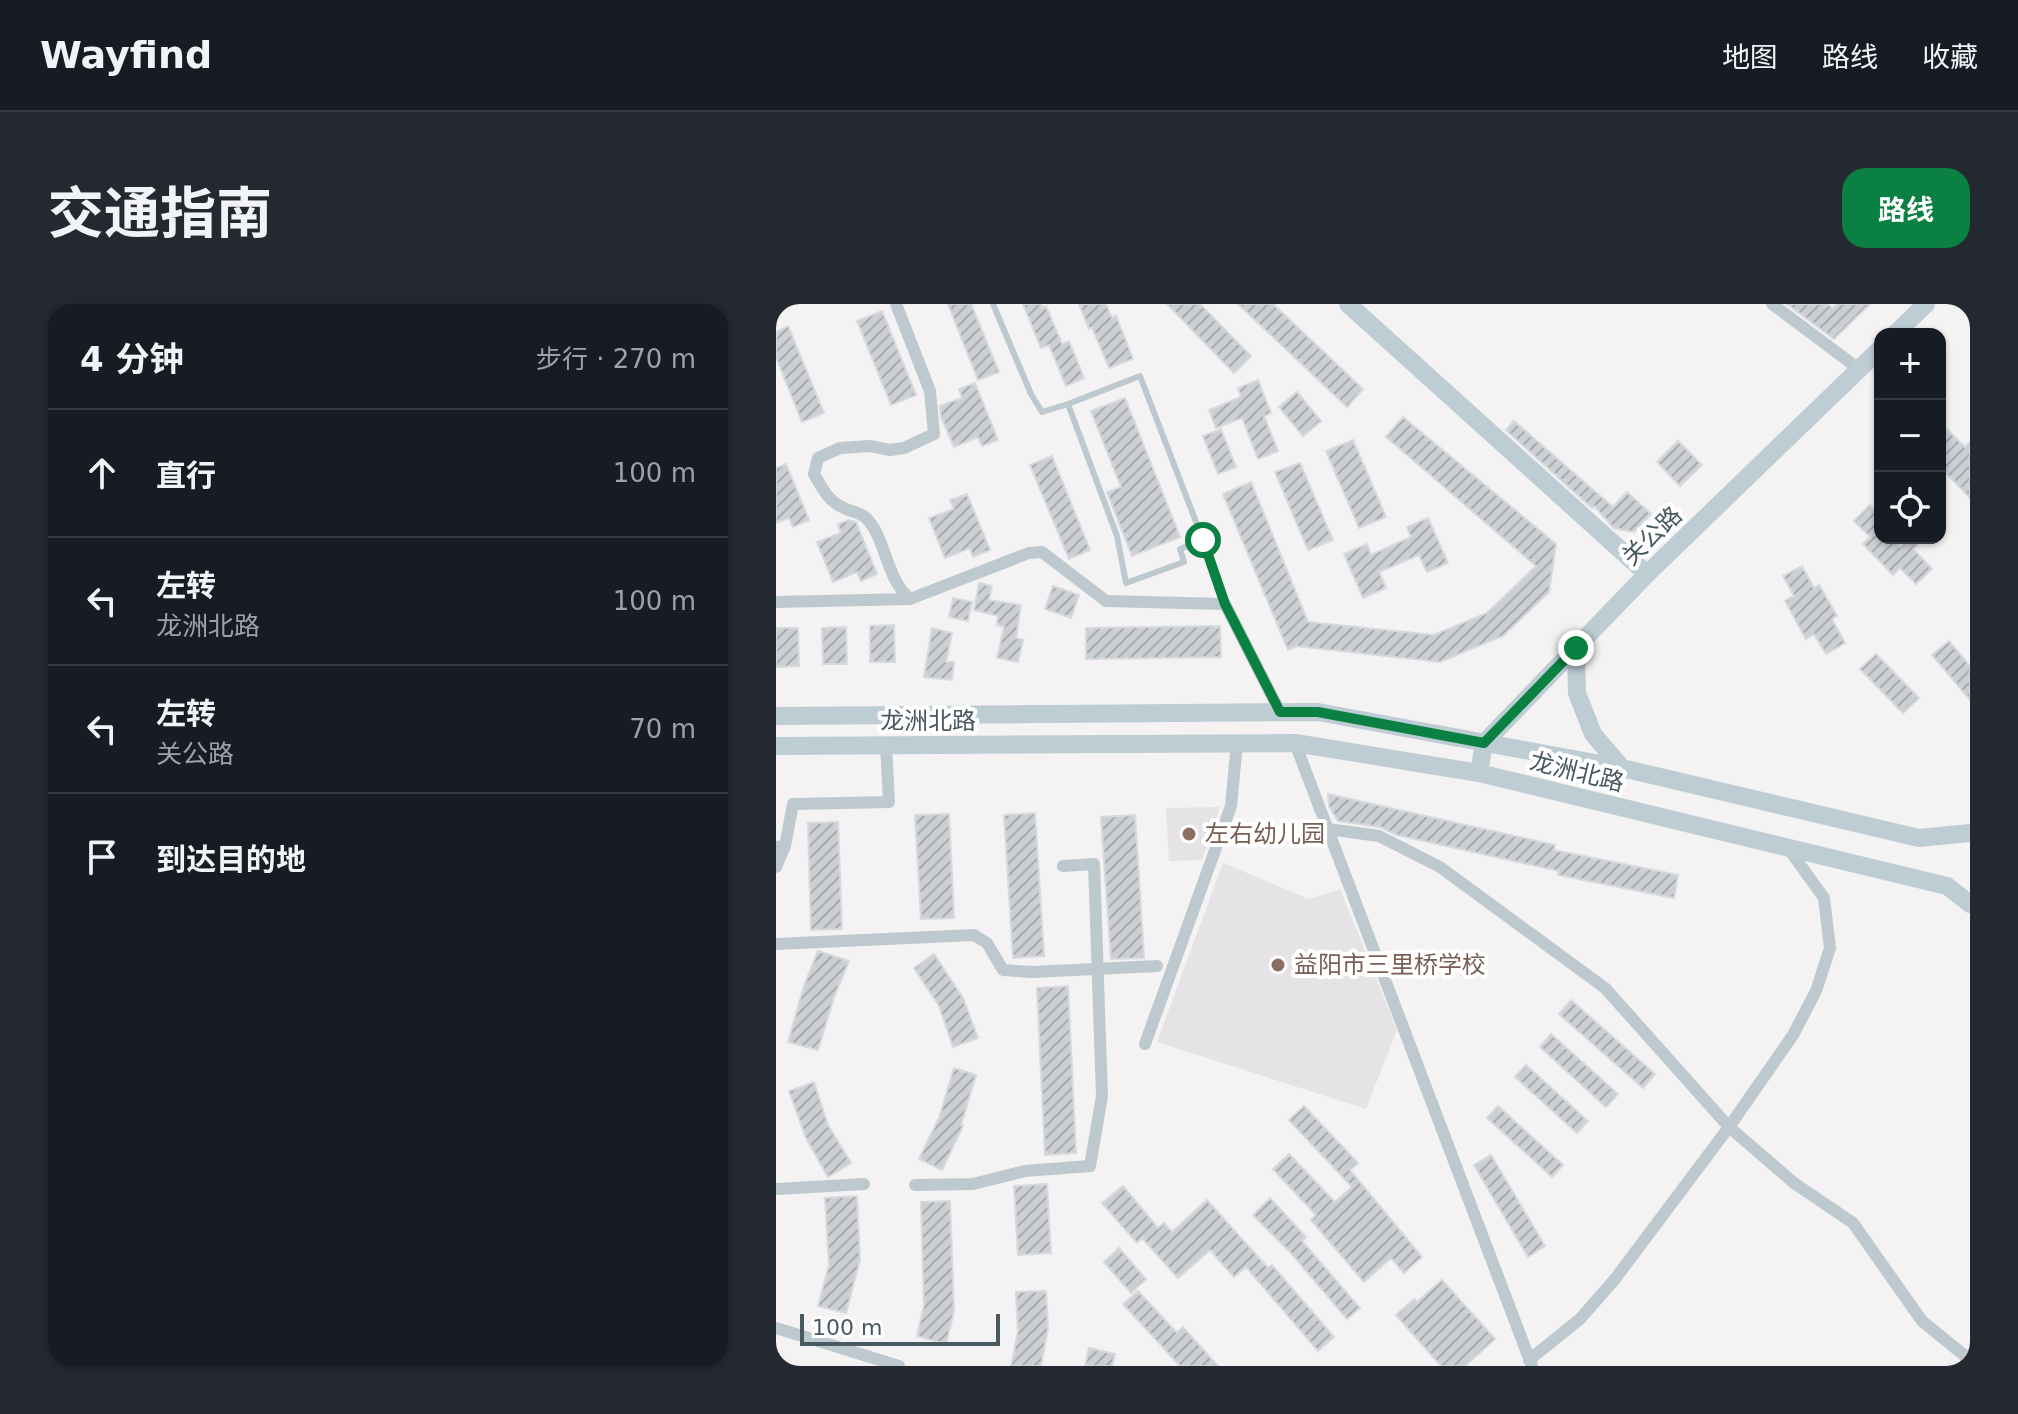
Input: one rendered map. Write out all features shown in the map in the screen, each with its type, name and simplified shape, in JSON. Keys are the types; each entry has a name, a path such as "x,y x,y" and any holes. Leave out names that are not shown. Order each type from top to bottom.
{"main road":[{"path":"1348,304 1647,574"},
{"path":"1901,328 1926,304"},
{"name":"关公路","path":"1484,743 1647,574 1874,355"},
{"path":"1576,648 1577,693 1582,707 1593,734 1622,768"},
{"name":"龙洲北路","path":"776,716 1318,712 1622,768 1919,838 1970,833"},
{"name":"龙洲北路","path":"776,746 1295,743 1479,773 1947,886 1970,904"},
{"path":"1479,773 1484,743"},
{"path":"1919,838 1970,818"}],"street":[{"path":"896,304 930,391 934,434 904,448 840,448 818,458 814,474 838,505 865,517 899,589 910,599"},
{"path":"1772,304 1859,369"},
{"path":"776,602 910,599 1029,553 1042,552 1106,601 1225,604 1280,712"},
{"path":"1145,1044 1231,806 1237,743"},
{"path":"1295,743 1530,1363 1580,1319 1615,1279 1729,1127 1793,1035 1816,991 1830,948 1824,898 1788,848"},
{"path":"776,867 793,804 889,802 886,745"},
{"path":"1328,829 1379,836 1440,867 1605,988 1729,1127 1794,1183 1853,1223 1922,1321 1970,1360"},
{"path":"915,1185 973,1184 1025,1171 1090,1166 1102,1096 1094,864 1063,866"},
{"path":"776,944 974,935 987,943 1003,970 1032,972 1157,966"},
{"path":"776,1189 864,1184"},
{"path":"776,1328 899,1366"}],"lane":[{"path":"993,304 1031,394 1042,412 1140,376 1225,604"},
{"path":"1068,404 1117,536 1126,583 1184,562 1180,549 1203,540"}],"shaded area":[{"name":"左右幼儿园","path":"1220,807 1202,860 1169,861 1166,808"},
{"name":"益阳市三里桥学校","path":"1223,863 1309,899 1340,889 1397,1030 1366,1109 1157,1042"}],"building":[{"path":"948,304 971,304 999,372 978,380"},
{"path":"1023,304 1046,306 1062,344 1069,341 1084,378 1066,386 1049,345 1041,348"},
{"path":"1079,304 1106,304 1112,318 1116,316 1133,359 1109,368"},
{"path":"1167,304 1200,304 1251,356 1234,373"},
{"path":"1238,304 1273,304 1363,389 1347,407"},
{"path":"1787,304 1827,304 1833,308 1837,304 1870,304 1834,339"},
{"path":"882,311 916,395 891,405 857,321"},
{"path":"788,326 824,413 802,422 776,357 776,332"},
{"path":"1258,380 1271,413 1264,416 1278,451 1258,459 1242,418 1216,428 1209,410 1241,397 1238,388"},
{"path":"975,383 998,440 982,446 978,437 954,447 941,417 940,406 962,398 959,389"},
{"path":"1297,392 1321,421 1303,436 1279,407"},
{"path":"1125,398 1180,537 1132,556 1107,492 1121,487 1091,411"},
{"path":"1403,417 1556,544 1549,592 1503,636 1440,662 1296,646 1288,650 1223,494 1251,482 1308,622 1434,635 1487,613 1536,566 1386,437"},
{"path":"1514,421 1613,507 1627,492 1651,514 1634,532 1614,528 1594,506 1592,508 1506,430"},
{"path":"1221,429 1236,467 1218,474 1203,436"},
{"path":"1946,430 1965,447 1970,442 1970,498 1946,473"},
{"path":"1353,440 1386,517 1359,528 1326,451"},
{"path":"1678,441 1702,465 1680,486 1657,462"},
{"path":"1052,456 1090,550 1069,559 1030,465"},
{"path":"1300,463 1333,540 1308,550 1275,472"},
{"path":"786,464 809,520 793,527 789,518 776,523 776,468"},
{"path":"967,494 990,550 973,557 970,548 945,558 929,518 954,509 950,500"},
{"path":"1870,505 1874,509 1874,544 1897,544 1900,547 1916,544 1913,549 1932,569 1916,584 1900,568 1893,575 1863,544 1870,537 1854,521"},
{"path":"1428,518 1448,563 1427,572 1419,555 1379,572 1386,588 1363,598 1344,554 1367,544 1371,555 1411,537 1407,527"},
{"path":"849,520 856,522 877,574 861,581 857,572 833,582 817,542 841,533 838,524"},
{"path":"1802,566 1814,588 1819,585 1837,616 1832,619 1845,643 1826,654 1814,634 1806,639 1785,601 1794,596 1783,576"},
{"path":"979,583 992,586 989,600 1021,605 1016,638 1023,640 1018,662 997,658 1004,627 997,625 998,616 974,610"},
{"path":"1053,586 1079,595 1071,618 1045,609"},
{"path":"953,598 972,602 968,621 949,617"},
{"path":"894,625 895,662 870,662 870,626"},
{"path":"1220,626 1221,657 1086,659 1086,628"},
{"path":"846,627 847,664 823,664 822,628"},
{"path":"776,628 798,628 799,666 776,667"},
{"path":"932,628 952,633 946,662 954,662 952,680 924,677"},
{"path":"1949,641 1970,666 1970,700 1932,655"},
{"path":"1876,654 1919,698 1903,713 1860,669"},
{"path":"1328,794 1555,845 1554,850 1678,875 1674,898 1558,875 1559,871 1397,835 1380,827 1338,821 1329,806"},
{"path":"1035,813 1044,956 1013,958 1004,815"},
{"path":"949,814 954,918 921,919 915,815"},
{"path":"1135,815 1144,958 1111,959 1101,817"},
{"path":"838,822 842,929 811,930 808,823"},
{"path":"818,951 849,961 818,1050 788,1042"},
{"path":"934,954 963,998 978,1038 953,1047 939,1006 914,968"},
{"path":"1068,986 1076,1153 1045,1155 1037,988"},
{"path":"1571,1000 1655,1074 1643,1088 1559,1014"},
{"path":"1551,1034 1618,1094 1606,1107 1540,1047"},
{"path":"1526,1065 1588,1121 1577,1133 1515,1077"},
{"path":"954,1068 976,1075 963,1126 942,1170 919,1159 939,1118"},
{"path":"814,1082 828,1125 851,1163 828,1177 806,1138 789,1091"},
{"path":"1304,1106 1358,1163 1350,1170 1422,1257 1404,1273 1391,1258 1364,1282 1311,1220 1316,1215 1273,1169 1289,1154 1335,1202 1352,1187 1289,1120"},
{"path":"1498,1106 1563,1165 1552,1177 1487,1118"},
{"path":"1491,1155 1545,1246 1528,1257 1474,1165"},
{"path":"1047,1184 1051,1253 1018,1255 1014,1186"},
{"path":"1123,1186 1158,1228 1164,1223 1172,1232 1207,1200 1268,1268 1272,1265 1334,1337 1318,1351 1246,1267 1234,1277 1210,1250 1178,1278 1142,1238 1137,1243 1102,1203"},
{"path":"857,1196 860,1260 846,1313 818,1306 829,1265 825,1198"},
{"path":"1270,1198 1306,1237 1302,1241 1360,1308 1347,1319 1290,1252 1253,1215"},
{"path":"950,1201 954,1311 946,1344 917,1336 924,1305 921,1202"},
{"path":"1119,1248 1146,1279 1131,1293 1104,1262"},
{"path":"1442,1280 1495,1339 1465,1366 1441,1366 1396,1315"},
{"path":"1046,1291 1048,1328 1041,1366 1011,1366 1018,1331 1016,1292"},
{"path":"1138,1291 1177,1333 1183,1327 1218,1366 1180,1366 1123,1304"},
{"path":"1089,1348 1115,1354 1112,1366 1085,1366"}],"place":[{"name":"左右幼儿园","path":"1189,834"},
{"name":"益阳市三里桥学校","path":"1278,965"}],"route":[{"path":"1203,540 1225,604 1280,712 1318,712 1484,743 1576,648"}]}
